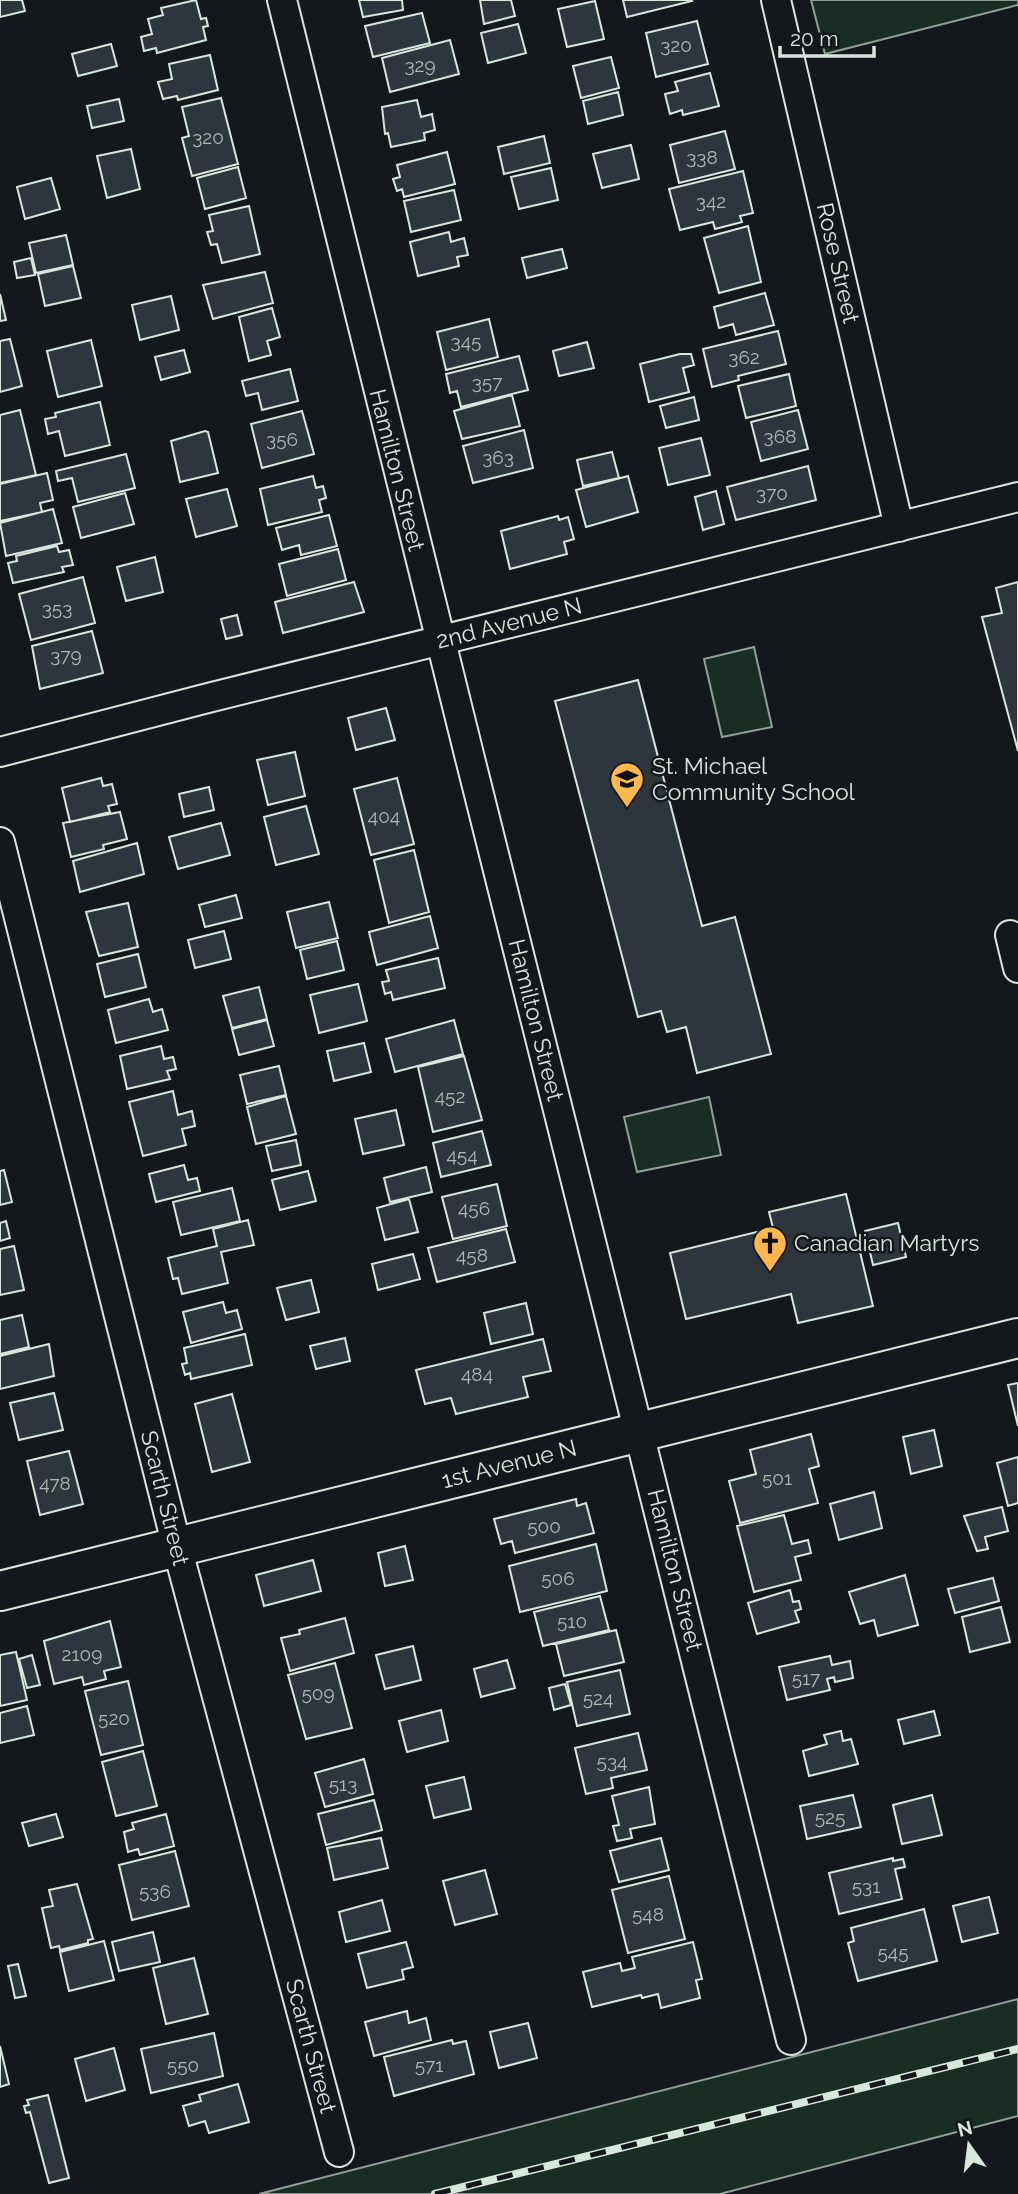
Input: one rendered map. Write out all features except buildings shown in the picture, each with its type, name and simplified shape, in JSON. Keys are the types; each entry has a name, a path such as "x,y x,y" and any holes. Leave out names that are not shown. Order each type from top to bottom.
{"street":[{"name":"Hamilton Street","path":"282,0 439,641 641,1432 791,2040"},
{"name":"Rose Street","path":"776,0 899,527"},
{"name":"2nd Avenue N","path":"0,752 1018,497"},
{"name":"Scarth Street","path":"0,842 177,1547 339,2152"},
{"path":"1010,935 1018,968"},
{"name":"1st Avenue N","path":"0,1591 1018,1338"}],"green space":[{"path":"811,0 1018,0 1018,5 825,54"},
{"path":"754,647 772,727 722,737 704,659"},
{"path":"709,1097 721,1155 637,1172 624,1117"},
{"path":"1018,1999 1018,2116 720,2194 259,2194"}],"railway":[{"path":"435,2194 1018,2049"}],"place":[{"name":"St. Michael Community School","path":"627,809"},
{"name":"Canadian Martyrs","path":"770,1273"}]}
